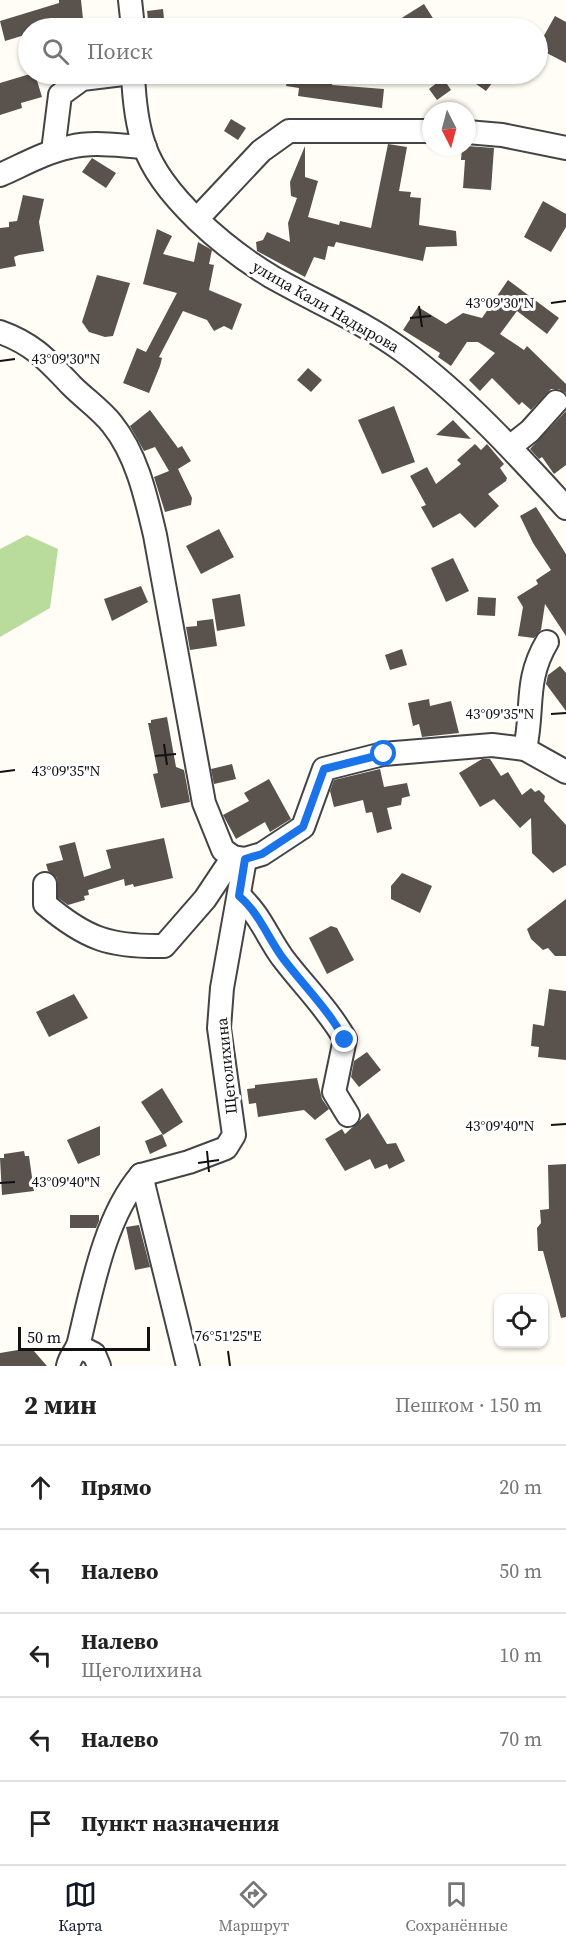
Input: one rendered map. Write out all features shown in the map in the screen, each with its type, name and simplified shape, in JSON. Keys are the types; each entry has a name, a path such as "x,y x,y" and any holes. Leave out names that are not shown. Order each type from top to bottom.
{"street":[{"path":"130,0 132,18"},
{"path":"53,151 60,95 75,84"},
{"name":"улица Кали Надырова","path":"133,84 134,99 145,147 176,196 226,246 272,276 368,327 401,349 433,374 511,446 566,508"},
{"path":"198,218 254,158 279,136 289,131 422,131"},
{"path":"476,133 502,135 566,148"},
{"path":"0,175 53,151 92,144 145,147"},
{"path":"0,332 22,340 44,356 112,423 129,450 146,497 204,804 224,850 239,858 262,854 303,827 324,769 384,754 492,744 525,749 566,772"},
{"path":"511,446 530,431 556,402"},
{"path":"525,749 529,731 530,687 536,661 548,642"},
{"path":"45,884 45,904 67,923 86,933 104,942 132,947 164,946 239,858"},
{"name":"Щеголихина","path":"141,1175 189,1162 226,1148 234,1135 219,1028 222,988 239,896 239,858"},
{"path":"239,896 255,910 283,957 335,1022 345,1040 334,1092 348,1115"},
{"path":"68,1366 70,1357 78,1346 88,1299 112,1227 126,1192 141,1175"},
{"path":"141,1175 188,1366"},
{"path":"78,1346 94,1354 99,1366"}],"green space":[{"path":"27,535 58,549 50,608 0,637 0,549"}],"building":[{"path":"59,0 81,0 83,18 18,18 18,37 5,41 0,21 59,3"},
{"path":"424,4 433,18 402,18"},
{"path":"163,9 164,18 148,18 147,11"},
{"path":"555,16 566,22 566,63 548,54 548,28"},
{"path":"18,78 18,84 38,84 42,97 21,103 22,108 0,115 0,83"},
{"path":"286,84 332,84 384,89 382,108 298,96 299,88 286,86"},
{"path":"435,84 447,84 451,90 437,100 429,89"},
{"path":"476,84 491,84 486,91"},
{"path":"231,119 246,128 238,140 224,131"},
{"path":"388,144 407,147 399,191 411,192 410,197 421,198 419,225 456,231 457,246 426,247 423,261 336,242 334,247 328,246 325,260 314,257 305,277 257,251 256,242 263,240 267,232 290,242 288,223 297,198 291,196 290,182 305,146 305,177 318,181 308,217 339,225 340,221 371,228"},
{"path":"476,147 494,148 491,190 463,188 465,160 461,160 461,156 476,156"},
{"path":"92,158 116,173 106,188 82,172"},
{"path":"23,195 44,199 39,222 44,251 14,257 16,266 0,269 0,228 9,227 9,222 17,221"},
{"path":"543,201 566,214 566,227 551,252 524,237"},
{"path":"157,229 172,236 163,254 194,262 198,242 212,250 209,264 214,265 209,290 242,304 232,330 224,326 214,331 207,320 183,311 159,357 162,358 160,366 149,393 123,383 137,348 146,352 177,293 143,284"},
{"path":"97,275 130,283 113,336 105,337 89,332 82,322"},
{"path":"508,280 559,318 547,334 517,311 500,334 524,350 527,346 566,384 566,393 559,389 551,389 531,410 522,402 519,405 492,378 480,391 469,380 495,353 478,342 467,342 451,366 438,357 440,353 403,330 418,307 446,324 463,313 482,318"},
{"path":"308,368 322,380 311,392 297,380"},
{"path":"394,406 415,462 382,474 358,420"},
{"path":"150,410 178,448 182,446 191,461 178,469 192,498 191,505 165,512 154,477 169,471 155,447 144,451 130,426"},
{"path":"566,411 566,465 554,474 542,457 539,459 530,449"},
{"path":"453,420 471,439 436,435"},
{"path":"475,444 481,450 487,444 504,464 500,468 507,478 506,481 488,494 499,506 475,528 460,513 433,528 421,507 426,505 410,476 427,467 436,484 461,464 457,460"},
{"path":"536,507 566,554 566,636 545,604 541,630 534,638 518,636 523,607 517,597 538,584 536,580 551,570 533,543 520,516"},
{"path":"219,529 234,557 201,574 186,546"},
{"path":"453,558 469,591 446,602 431,568"},
{"path":"141,586 148,602 112,621 104,599"},
{"path":"240,594 245,626 217,631 212,599"},
{"path":"478,597 496,598 495,616 477,615"},
{"path":"213,619 217,646 190,650 186,627 197,626 197,621"},
{"path":"402,649 407,665 390,670 385,655"},
{"path":"560,666 566,673 566,711 546,684 548,675"},
{"path":"429,699 430,706 451,701 459,733 422,737 419,724 413,726 408,703"},
{"path":"167,717 176,767 184,770 190,802 161,808 153,774 158,773 148,723 151,723 151,720"},
{"path":"482,759 490,759 501,776 508,772 522,795 531,788 535,792 539,790 545,796 544,801 566,825 566,865 553,873 532,853 531,818 520,828 494,799 480,807 459,773"},
{"path":"232,764 236,779 214,784 211,769"},
{"path":"380,769 384,787 407,783 410,796 402,798 401,805 387,808 392,829 377,833 372,812 366,813 363,800 334,807 330,791 334,780"},
{"path":"269,779 291,819 270,832 265,822 236,839 223,815 249,801 244,793"},
{"path":"164,838 173,878 134,887 133,884 125,886 124,879 88,890 89,895 84,896 85,900 68,905 58,898 57,878 48,871 46,864 63,860 59,846 75,842 84,877 111,868 106,850"},
{"path":"402,873 432,886 420,913 391,899 391,886"},
{"path":"566,899 566,956 555,956 548,948 543,950 531,939 527,929"},
{"path":"331,926 337,928 354,960 327,974 309,938"},
{"path":"549,989 566,991 566,1060 538,1057 539,1047 531,1046 533,1024 544,1026"},
{"path":"74,994 88,1018 49,1037 36,1012"},
{"path":"367,1052 381,1070 359,1087 351,1077 354,1061"},
{"path":"317,1078 322,1099 329,1109 315,1120 304,1110 258,1117 256,1103 249,1104 247,1089 255,1088 255,1085"},
{"path":"162,1088 183,1122 163,1135 141,1102"},
{"path":"368,1113 387,1144 396,1143 405,1161 389,1169 387,1164 375,1169 370,1159 345,1171 325,1139 342,1129 345,1134"},
{"path":"100,1126 100,1155 78,1164 67,1140"},
{"path":"162,1134 167,1146 150,1154 145,1141"},
{"path":"24,1151 25,1156 29,1156 34,1191 2,1195 0,1158 4,1158 4,1154"},
{"path":"566,1164 566,1317 561,1318 543,1251 538,1251 537,1228 541,1223 540,1210 549,1209 548,1165"},
{"path":"70,1215 99,1215 99,1221 96,1228 70,1228"},
{"path":"139,1225 150,1267 135,1270 126,1227"},
{"path":"33,1350 47,1366 0,1366 0,1353"}],"route":[{"path":"345,1040 335,1022 283,957 255,910 239,896 245,859 262,854 303,827 324,769 384,754"}]}
